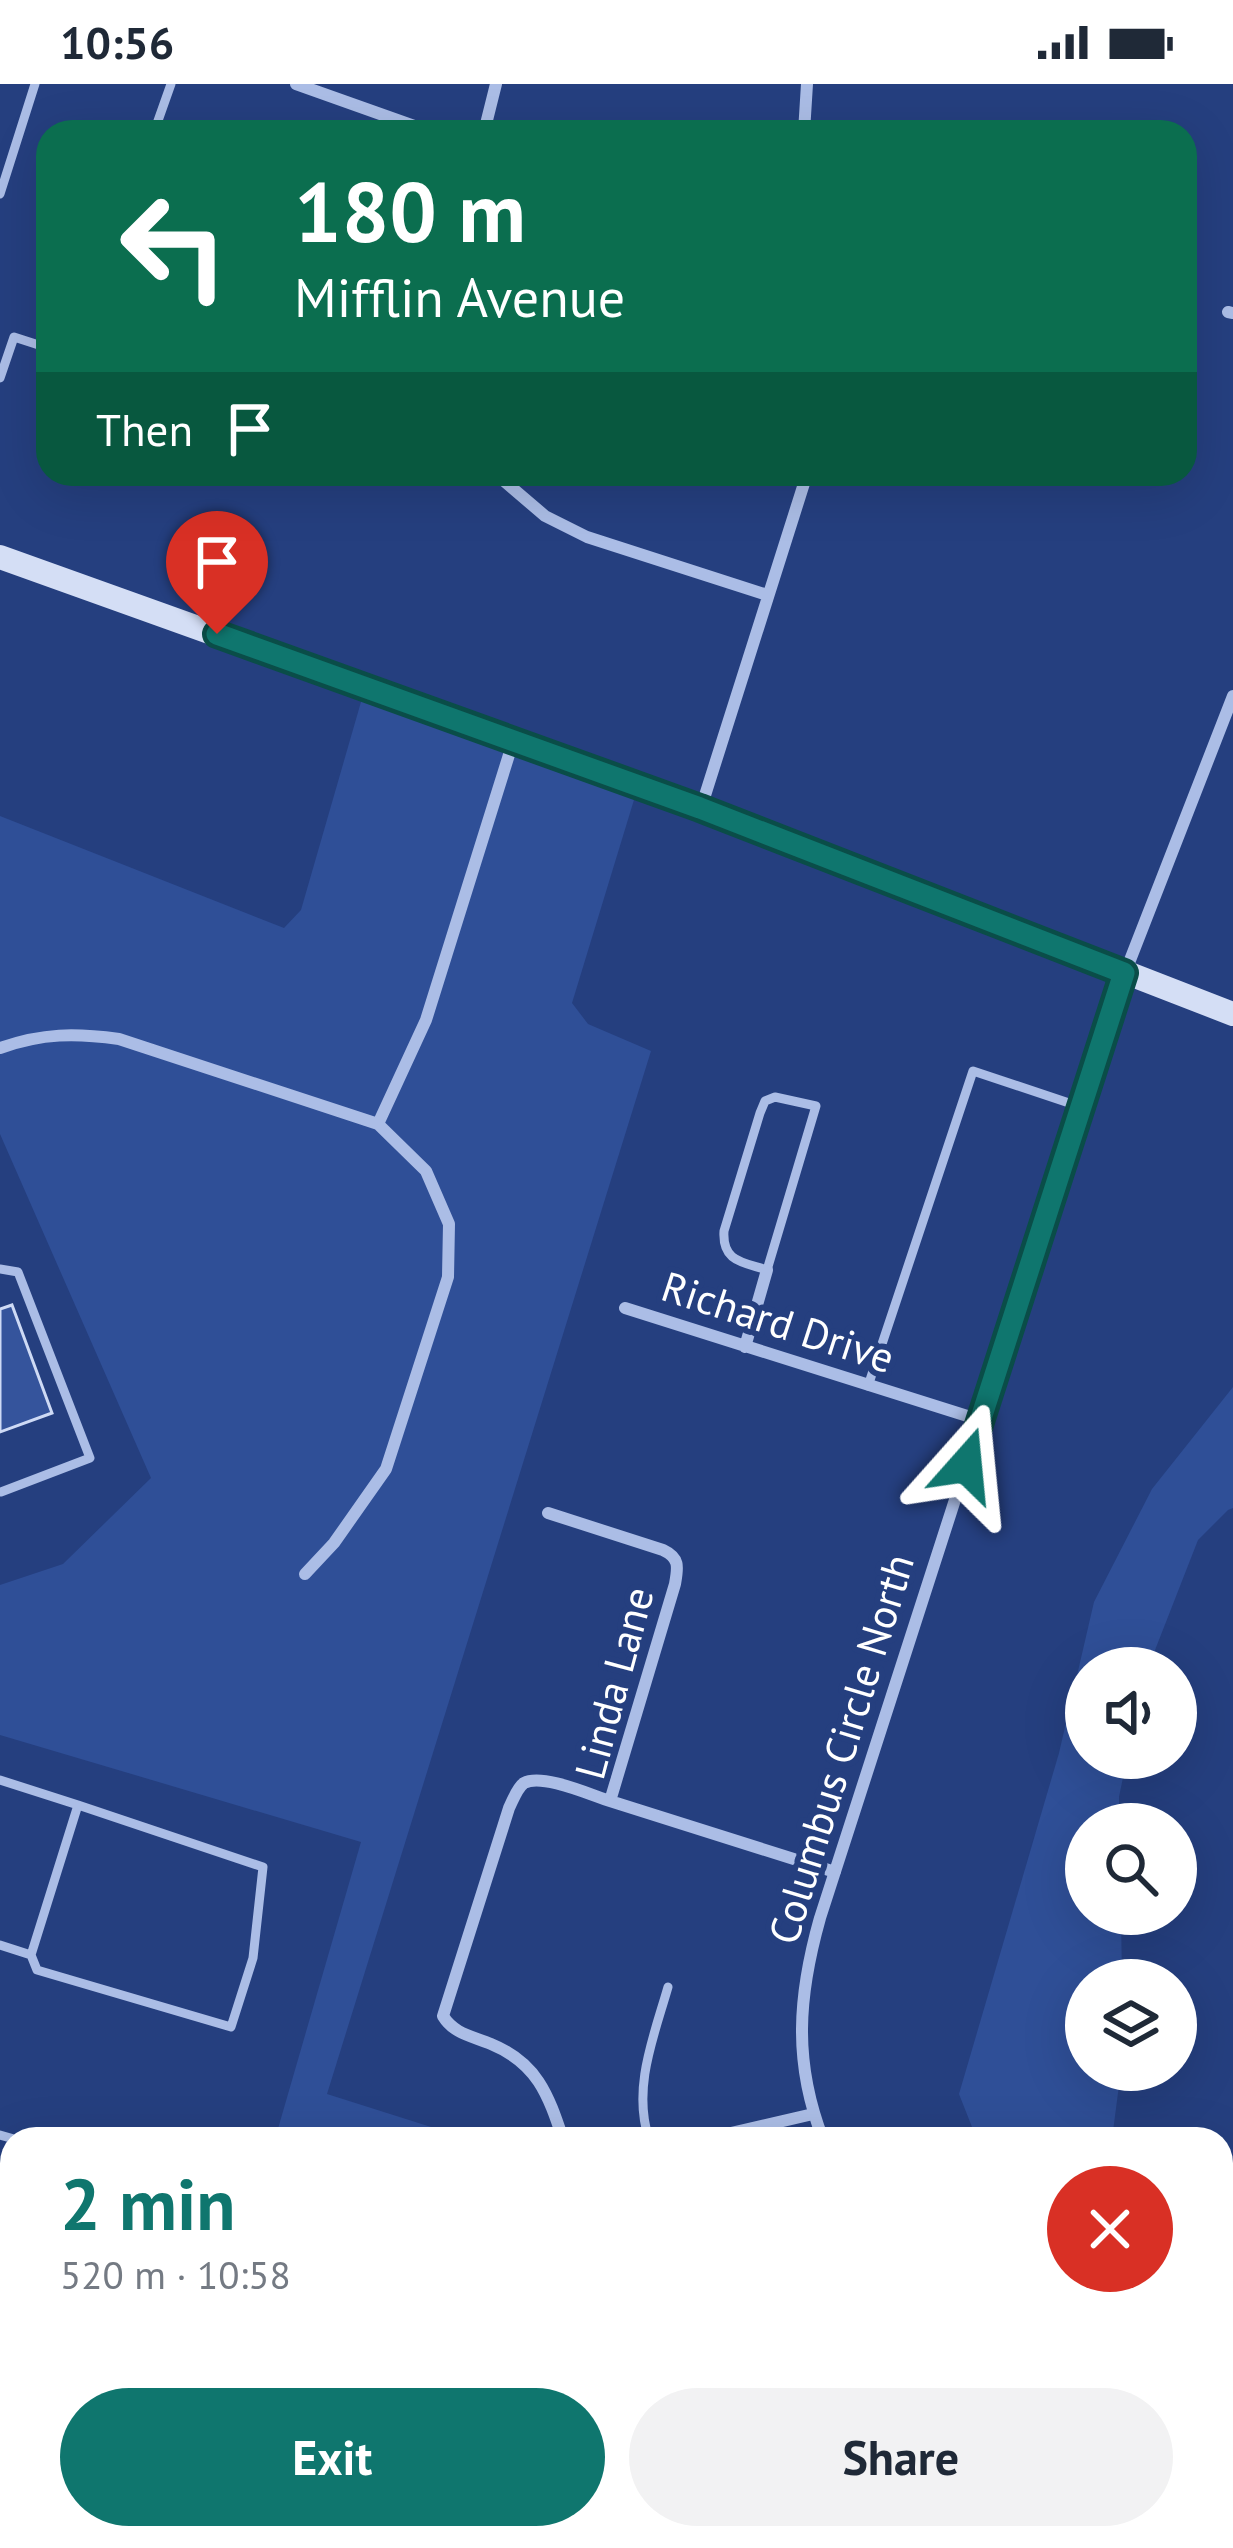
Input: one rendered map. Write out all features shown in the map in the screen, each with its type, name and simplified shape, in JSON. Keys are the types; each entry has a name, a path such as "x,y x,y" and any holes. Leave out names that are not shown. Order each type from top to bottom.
{"street":[{"path":"296,84 400,120"},
{"path":"487,120 496,84"},
{"path":"805,120 807,84"},
{"path":"510,486 545,516 587,537 767,596"},
{"path":"700,808 803,486"},
{"path":"0,557 700,808 1233,1014"},
{"name":"Columbus Circle North","path":"818,2127 805,2071 802,1993 807,1963 1124,973 1233,696"},
{"path":"378,1124 426,1021 513,740"},
{"path":"0,1048 34,1036 83,1034 119,1040 378,1124 426,1171 449,1224 448,1277 386,1469 334,1543 305,1574"},
{"path":"745,1347 767,1270"},
{"name":"Richard Drive","path":"625,1308 980,1420"},
{"name":"Linda Lane","path":"548,1513 663,1550 678,1564 610,1801 835,1872"},
{"path":"557,2127 537,2076 512,2054 450,2027 443,2016 520,1786 543,1780 610,1801"},
{"path":"757,2127 813,2114"}],"lane":[{"path":"0,194 35,84"},
{"path":"158,120 171,84"},
{"path":"0,378 14,337 36,344"},
{"path":"868,1386 973,1071 1081,1107"},
{"path":"775,1097 816,1106 767,1270 738,1261 723,1246 760,1113 765,1101 775,1097"},
{"path":"0,1269 18,1272 90,1458 1,1492"},
{"path":"0,1780 78,1805 263,1867 254,1958 230,2027 37,1970 32,1955 78,1805"},
{"path":"0,1945 32,1955"},
{"path":"645,2127 641,2096 646,2064 668,1987"}],"shaded area":[{"path":"363,695 637,790 572,1003 588,1024 651,1051 327,2094 431,2127 278,2127 361,1842 0,1735 0,1585 63,1564 151,1478 0,1134 0,816 284,928 301,910"},
{"path":"1233,1387 1233,1508 1198,1540 1156,1647 1084,1647 1094,1602 1152,1489"},
{"path":"1065,1727 1065,1779 1123,1779 1119,1803 1065,1803 1065,1935 1121,1935 1122,1959 1065,1959 1065,2091 1118,2091 1114,2127 972,2127 959,2094"}],"building":[{"path":"12,1305 52,1413 0,1432 0,1309"}],"route":[{"path":"217,634 700,808 1124,973 966,1465"}]}
